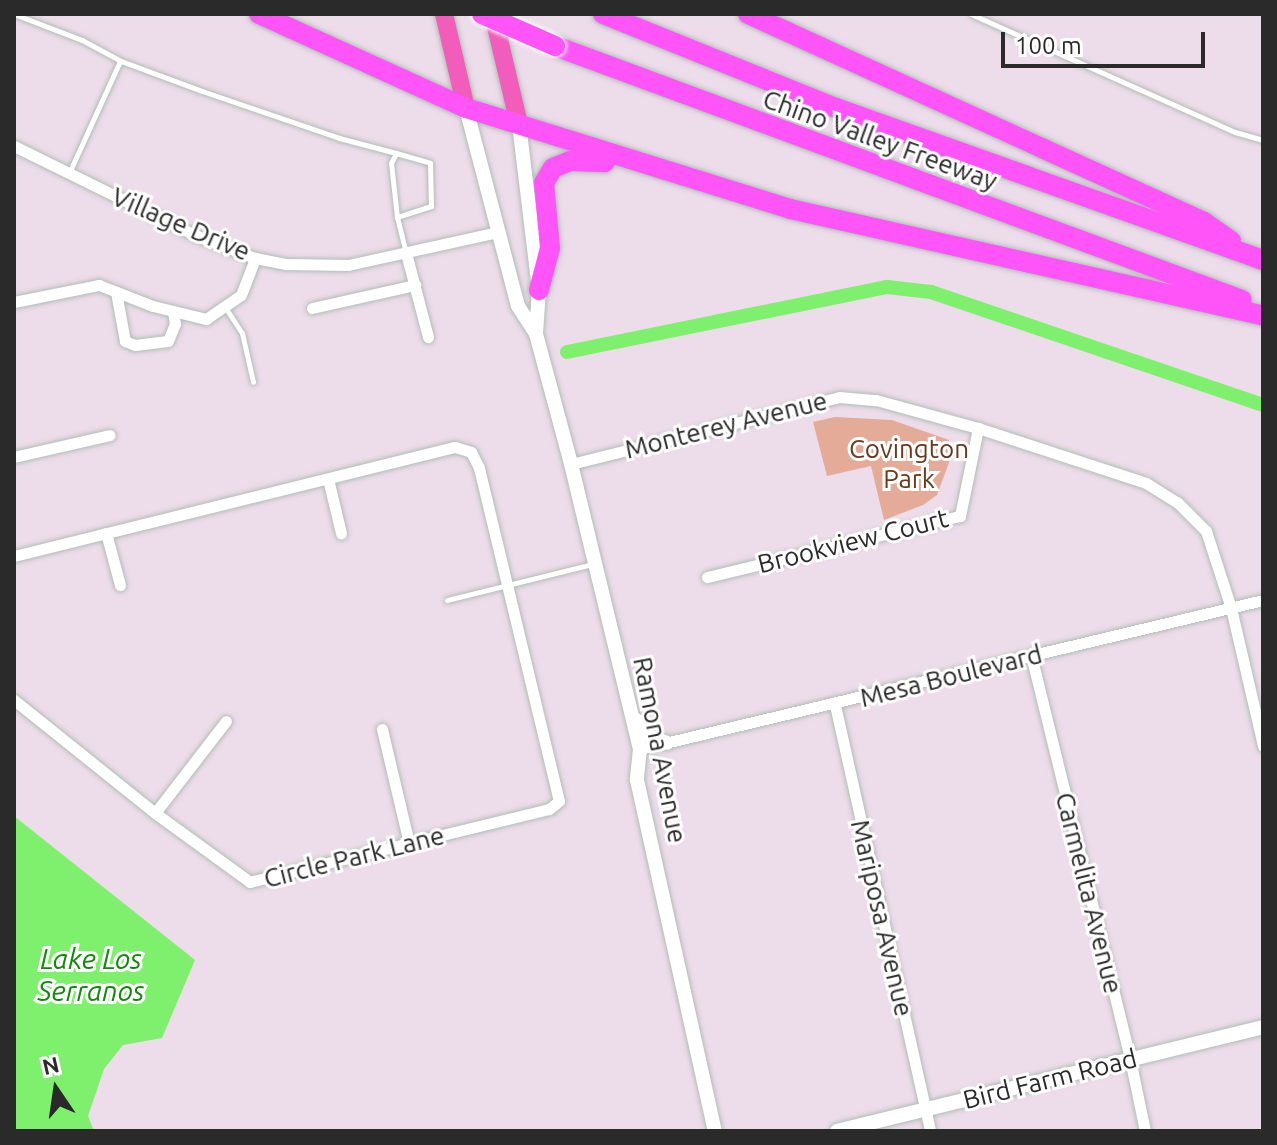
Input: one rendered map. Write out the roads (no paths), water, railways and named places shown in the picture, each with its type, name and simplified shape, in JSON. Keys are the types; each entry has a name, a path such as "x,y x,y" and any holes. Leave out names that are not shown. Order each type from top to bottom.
{"highway":[{"path":"259,14 466,108 790,209 1263,316"},
{"name":"Chino Valley Freeway","path":"482,14 555,46 1263,308"},
{"name":"Chino Valley Freeway","path":"603,14 836,108 1258,258"},
{"path":"748,14 1204,222 1258,258"},
{"path":"539,290 550,248 544,183 553,168 582,158 669,171"}],"main road":[{"name":"Ramona Avenue","path":"444,14 466,108"},
{"name":"Ramona Avenue","path":"493,14 519,124"}],"street":[{"name":"Ramona Avenue","path":"466,108 518,306 536,334 571,464 640,749 637,780 715,1131"},
{"name":"Ramona Avenue","path":"519,124 539,290 536,334"},
{"name":"Village Drive","path":"14,146 197,236 255,258 287,264 348,265 498,232"},
{"path":"406,253 428,337"},
{"path":"14,302 99,285 206,319 241,295 255,258"},
{"path":"312,308 415,285"},
{"path":"116,292 125,341 135,345 168,341 175,324 173,311"},
{"name":"Monterey Avenue","path":"571,464 839,397 876,400 978,428 1146,483 1177,502 1206,531 1231,608 1263,746"},
{"name":"Brookview Court","path":"707,577 960,516 978,428"},
{"path":"14,457 110,435"},
{"path":"14,556 455,447 471,452 479,468 508,585"},
{"path":"328,479 341,533"},
{"path":"106,533 120,585"},
{"name":"Circle Park Lane","path":"14,700 155,813 250,882 549,809 559,801 508,585"},
{"name":"Mesa Boulevard","path":"640,749 835,705 1263,600"},
{"name":"Carmelita Avenue","path":"1031,655 1145,1131"},
{"path":"628,700 641,729 667,743"},
{"name":"Mariposa Avenue","path":"835,705 930,1131"},
{"path":"155,813 226,721"},
{"path":"382,729 409,843"},
{"name":"Bird Farm Road","path":"837,1131 1263,1027"}],"lane":[{"path":"14,14 82,40 120,61 326,134 430,163 431,206 397,217"},
{"path":"971,14 1235,132 1263,140"},
{"path":"69,174 120,61"},
{"path":"396,153 391,163 397,217 406,253"},
{"path":"224,306 242,333 253,382"},
{"path":"447,600 594,564"}],"water":[{"name":"Lake Los Serranos","path":"14,816 195,960 162,1038 123,1045 104,1069 88,1116 94,1131 14,1131"}],"waterway":[{"path":"567,352 887,287 931,292 1263,405"}],"park label":[{"name":"Covington Park","path":"909,464"}]}
